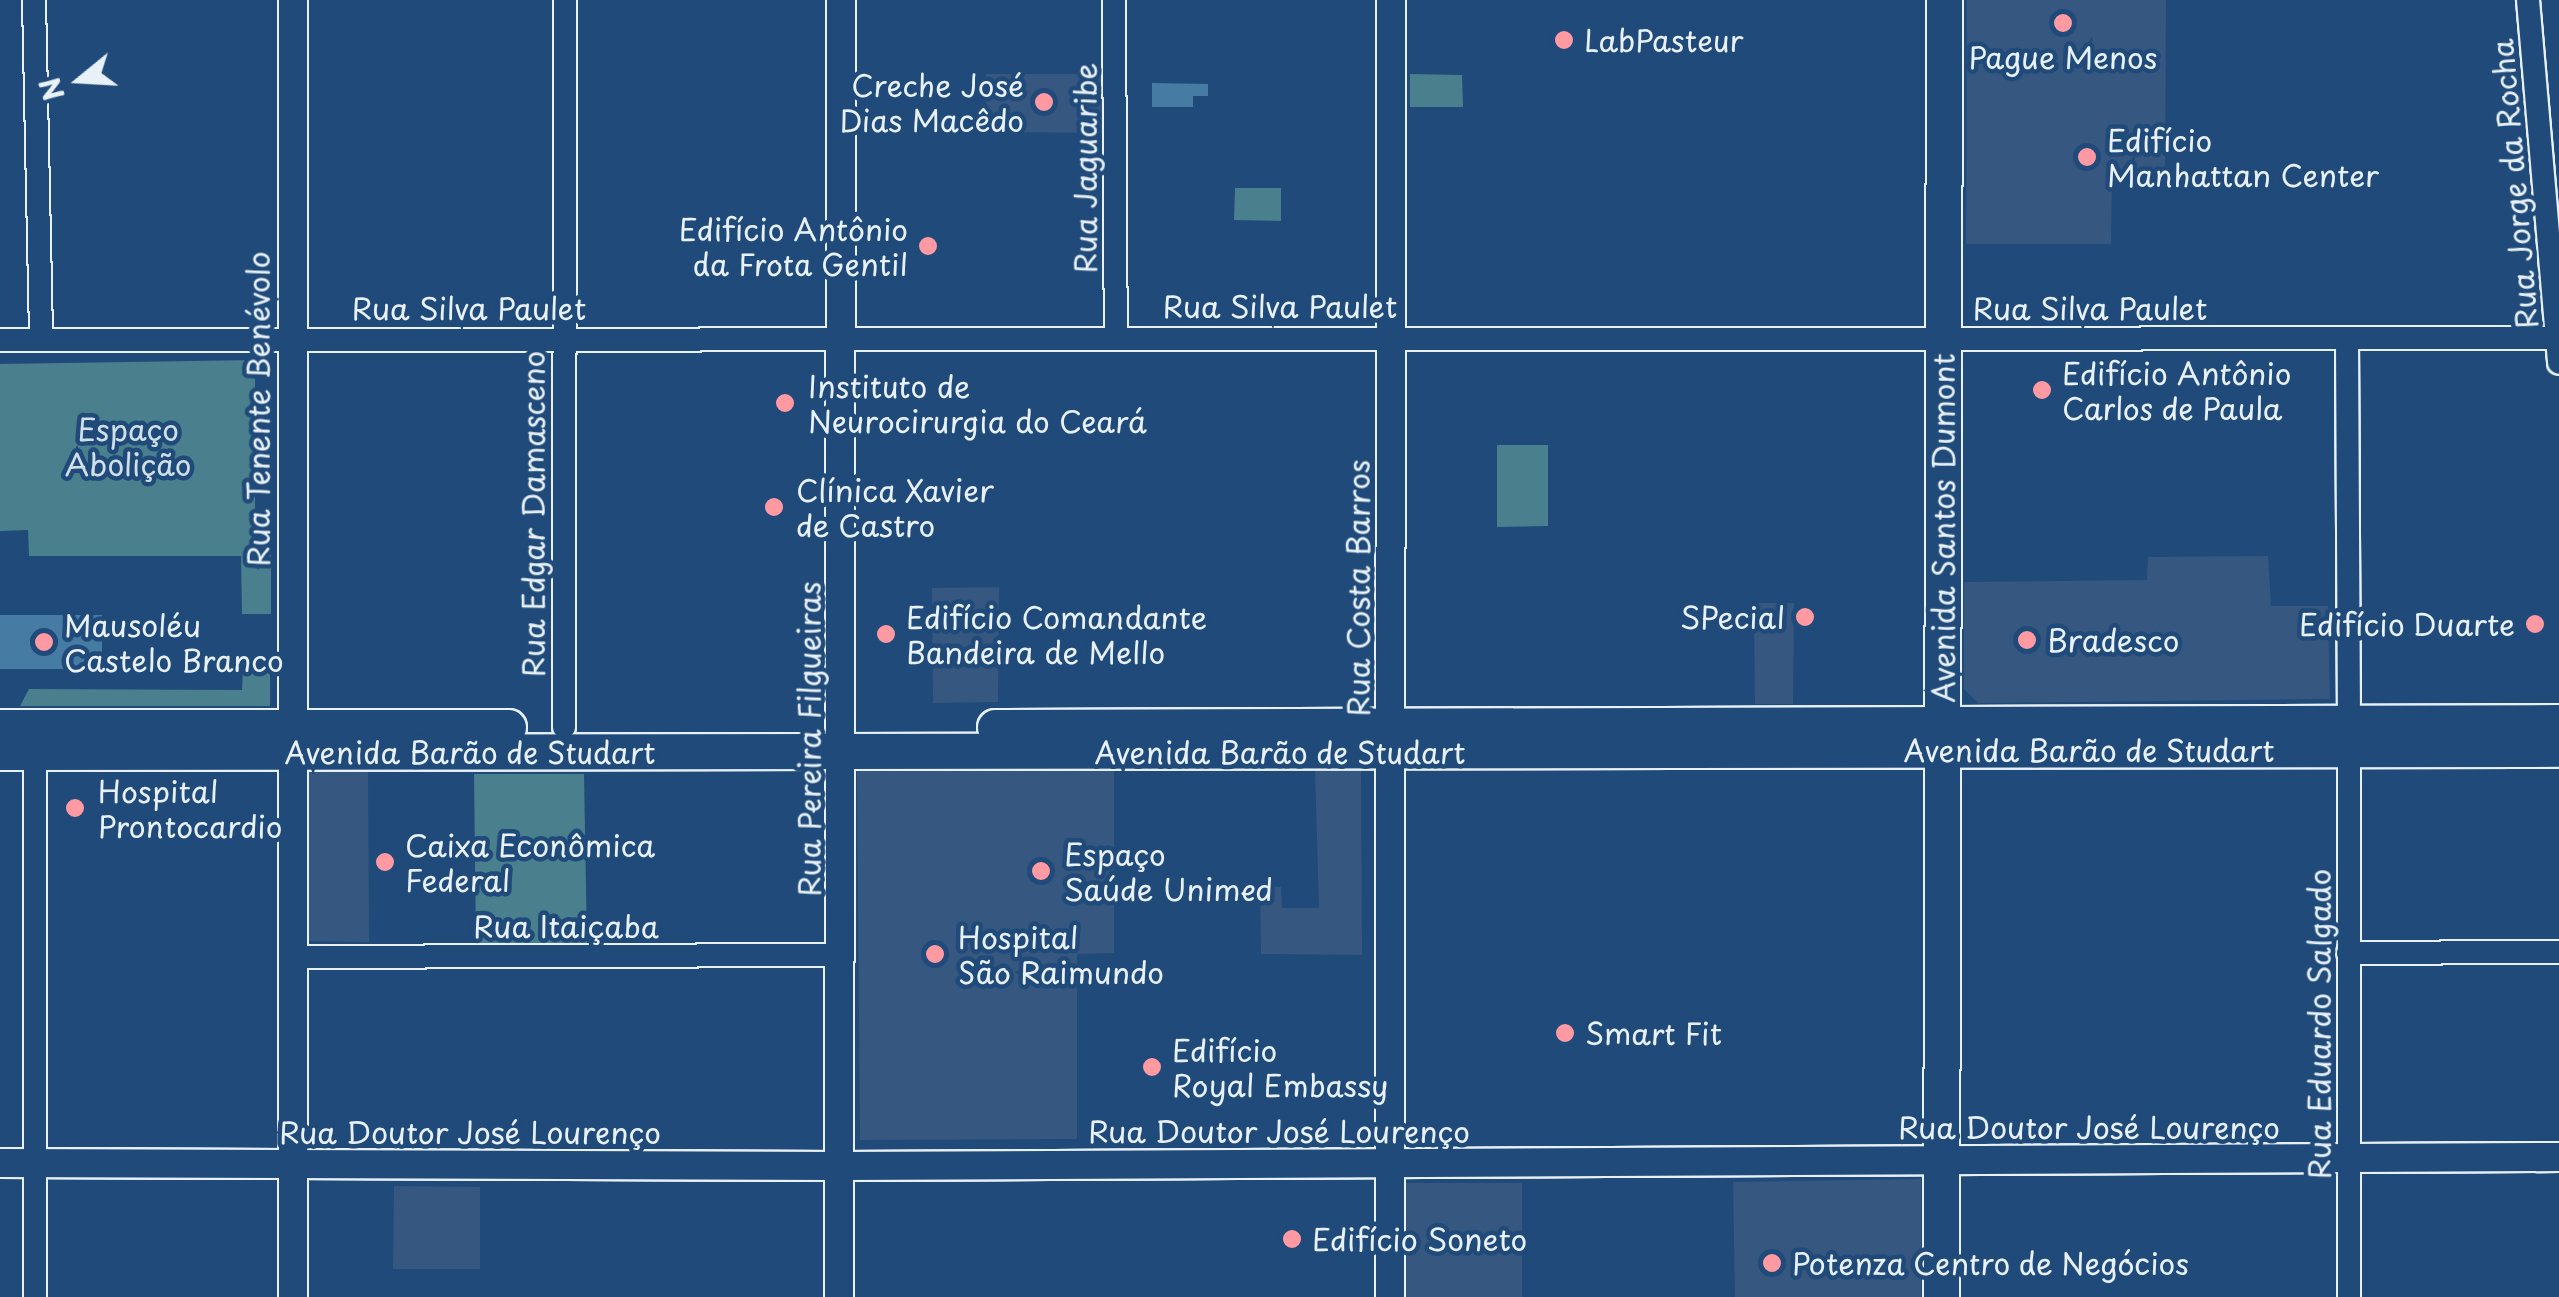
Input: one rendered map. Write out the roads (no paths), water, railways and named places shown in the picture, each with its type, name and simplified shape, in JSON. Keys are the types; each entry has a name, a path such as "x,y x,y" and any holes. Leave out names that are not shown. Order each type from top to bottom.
{"main road":[{"name":"Avenida Santos Dumont","path":"1941,1297 1944,0"},
{"name":"Avenida Barão de Studart","path":"2349,737 2559,722"},
{"name":"Avenida Barão de Studart","path":"290,740 564,727 842,739"},
{"name":"Avenida Barão de Studart","path":"0,728 36,740 2349,737 2559,749"},
{"name":"Avenida Barão de Studart","path":"0,752 36,740"}],"street":[{"path":"34,0 41,340"},
{"name":"Rua Tenente Benévolo","path":"292,0 293,1297"},
{"name":"Rua Edgar Damasceno","path":"564,0 564,727"},
{"name":"Rua Pereira Filgueiras","path":"839,1297 840,0"},
{"name":"Rua Jaguaribe","path":"1114,0 1116,336"},
{"name":"Rua Costa Barros","path":"1390,1297 1391,0"},
{"name":"Rua Jorge da Rocha","path":"2528,0 2559,363"},
{"name":"Rua Silva Paulet","path":"0,340 842,336 2558,338"},
{"name":"Rua Eduardo Salgado","path":"2347,340 2349,1297"},
{"path":"35,1297 36,740"},
{"path":"2348,954 2559,952"},
{"name":"Rua Itaiçaba","path":"291,957 842,955"},
{"name":"Rua Doutor José Lourenço","path":"0,1163 840,1166 2559,1157"}],"place":[{"name":"Pague Menos","path":"2063,23"},
{"name":"LabPasteur","path":"1564,40"},
{"name":"Creche José Dias Macêdo","path":"1044,102"},
{"name":"Edifício Manhattan Center","path":"2087,157"},
{"name":"Edifício Antônio da Frota Gentil","path":"928,246"},
{"name":"Edifício Antônio Carlos de Paula","path":"2042,390"},
{"name":"Instituto de Neurocirurgia do Ceará","path":"785,403"},
{"name":"Clínica Xavier de Castro","path":"774,507"},
{"name":"SPecial","path":"1805,617"},
{"name":"Edifício Duarte","path":"2535,624"},
{"name":"Edifício Comandante Bandeira de Mello","path":"886,634"},
{"name":"Bradesco","path":"2027,640"},
{"name":"Mausoléu Castelo Branco","path":"44,642"},
{"name":"Hospital Prontocardio","path":"75,808"},
{"name":"Caixa Econômica Federal","path":"385,862"},
{"name":"Espaço Saúde Unimed","path":"1041,871"},
{"name":"Hospital São Raimundo","path":"935,954"},
{"name":"Smart Fit","path":"1565,1033"},
{"name":"Edifício Royal Embassy","path":"1152,1067"},
{"name":"Edifício Soneto","path":"1292,1239"},
{"name":"Potenza Centro de Negócios","path":"1772,1263"}],"park label":[{"name":"Espaço Abolição","path":"128,446"}]}
